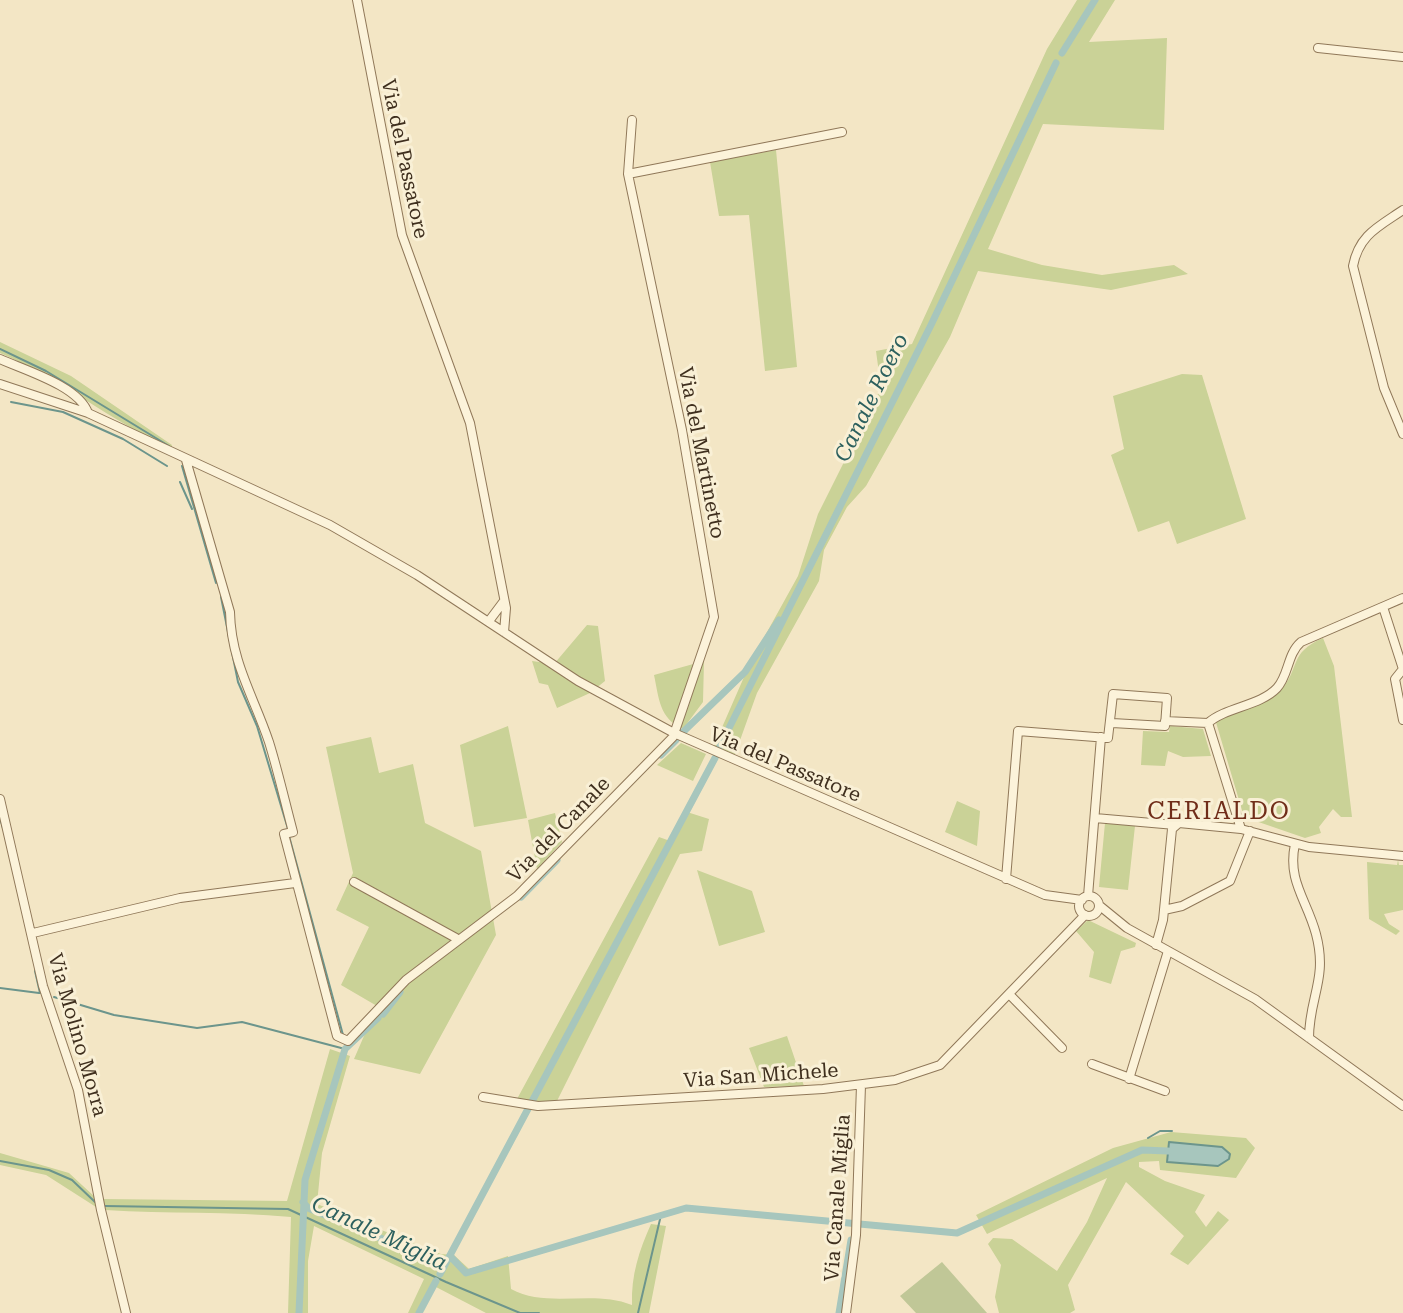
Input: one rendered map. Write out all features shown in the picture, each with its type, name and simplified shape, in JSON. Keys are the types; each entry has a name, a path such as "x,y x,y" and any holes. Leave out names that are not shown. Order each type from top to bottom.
{"street":[{"name":"Via del Passatore","path":"357,0 402,235 470,423 504,600 504,632"},
{"path":"1318,48 1403,57"},
{"name":"Via del Martinetto","path":"632,120 628,174 682,430 714,609 674,733"},
{"path":"628,174 842,132"},
{"path":"1403,210 1364,238 1357,247 1353,266 1384,388 1403,434"},
{"path":"0,359 51,380 82,401 88,413"},
{"name":"Via del Passatore","path":"0,384 88,413 330,525 417,575 578,681 674,733 1006,879 1112,919 1237,988 1403,1106"},
{"path":"186,460 230,612 231,631 247,694 269,741 293,832 284,834 295,883"},
{"path":"1165,721 1208,723 1216,716 1277,688 1292,652 1301,642 1403,598"},
{"path":"489,621 504,600"},
{"path":"1383,607 1403,669 1395,679 1403,720"},
{"path":"1006,879 1018,731 1108,738 1113,694 1167,698 1165,726 1112,723"},
{"path":"1164,910 1182,906 1230,881 1245,830 1208,723"},
{"name":"Via del Canale","path":"295,883 337,1036 344,1041 350,1039 406,980 456,938 517,896 674,733"},
{"path":"1090,912 1085,898 1101,737"},
{"path":"0,799 33,933"},
{"path":"1095,818 1245,830 1295,844 1403,856"},
{"path":"1156,945 1164,910 1175,825"},
{"path":"1295,844 1291,870 1316,935 1321,971 1309,1020 1309,1038"},
{"path":"354,882 456,938"},
{"name":"Via Molino Morra","path":"126,1313 101,1210 78,1090 43,986 33,933 194,895 295,883"},
{"name":"Via del Passatore","path":"1067,900 1085,898"},
{"path":"1085,898 1097,900 1090,912"},
{"name":"Via San Michele","path":"483,1097 530,1105 861,1085 895,1080 940,1065 1090,912"},
{"path":"1129,1079 1168,951"},
{"path":"1009,994 1062,1048"},
{"path":"1288,1022 1309,1020"},
{"path":"1092,1064 1165,1091"},
{"name":"Via Canale Miglia","path":"846,1313 856,1224 861,1085"}],"green space":[{"path":"1077,0 1115,0 1089,42 1167,38 1164,130 1043,124 988,249 1042,265 1102,275 1174,265 1188,274 1111,290 978,271 950,337 866,486 847,507 824,550 819,581 757,693 734,757 713,748 751,661 798,576 818,514 881,388 876,351 912,344 1047,49"},
{"path":"776,150 797,367 765,371 749,215 719,216 710,162"},
{"path":"0,342 71,376 172,445 171,449 0,353"},
{"path":"1182,374 1202,375 1246,519 1177,544 1169,521 1138,532 1111,455 1124,449 1113,396"},
{"path":"587,625 598,626 605,681 590,693 557,708 548,685 539,683 532,661 554,664"},
{"path":"1323,638 1334,666 1352,817 1341,817 1333,809 1319,827 1321,833 1305,838 1244,817 1215,719 1274,696 1286,683 1304,649"},
{"path":"704,661 703,702 683,729 665,713 654,675"},
{"path":"508,726 527,818 474,827 460,745"},
{"path":"1170,726 1203,729 1211,756 1183,757 1168,751 1165,766 1141,765 1143,731 1169,732"},
{"path":"371,737 379,773 413,764 425,823 481,851 496,935 420,1074 354,1059 377,1006 341,985 369,927 336,910 353,873 326,747"},
{"path":"681,743 706,754 693,781 657,765"},
{"path":"957,801 980,811 977,846 945,832"},
{"path":"687,812 709,819 702,851 680,854 556,1103 539,1104 517,1099 659,837 673,842"},
{"path":"555,813 562,842 537,869 528,820"},
{"path":"1105,823 1135,826 1128,890 1099,887"},
{"path":"1398,860 1399,865 1403,865 1403,910 1384,914 1389,924 1400,931 1396,935 1369,919 1367,862 1397,865"},
{"path":"697,870 752,891 765,932 719,946"},
{"path":"1088,920 1136,943 1135,947 1121,951 1111,984 1089,977 1094,952 1076,931"},
{"path":"787,1036 804,1086 764,1087 749,1048"},
{"path":"330,1049 350,1056 322,1153 317,1204 441,1254 454,1255 469,1269 508,1256 511,1289 525,1295 555,1299 602,1299 632,1305 637,1263 651,1224 666,1226 649,1313 486,1313 436,1287 422,1313 408,1313 424,1279 314,1226 308,1261 308,1313 288,1313 291,1217 105,1210 102,1199 287,1201"},
{"path":"1171,1132 1246,1138 1255,1148 1236,1178 1160,1170 1159,1161 1139,1162 1139,1167 1165,1181 1205,1195 1195,1212 1206,1227 1218,1211 1229,1220 1188,1265 1170,1254 1184,1236 1126,1182 1068,1285 1075,1310 1070,1313 999,1313 995,1297 1001,1265 988,1244 993,1238 1012,1239 1057,1271 1087,1222 1107,1178 987,1234 976,1215 1113,1148"},
{"path":"0,1153 69,1173 96,1198 96,1207 46,1175 0,1165"},
{"path":"942,1262 987,1313 916,1313 900,1296"}],"water":[{"path":"1169,1142 1222,1147 1230,1154 1229,1159 1218,1166 1167,1162"}],"waterway":[{"name":"Canale Roero","path":"1062,53 1095,0"},
{"name":"Canale Roero","path":"719,748 931,325 1056,63"},
{"path":"0,349 46,371 169,446"},
{"path":"11,402 63,412 123,439 167,466"},
{"path":"182,466 216,583"},
{"path":"180,482 192,509"},
{"path":"221,597 238,682 257,726 288,829"},
{"path":"682,733 745,672 779,620"},
{"path":"661,755 676,740"},
{"path":"440,1274 715,758"},
{"path":"0,818 3,828"},
{"path":"289,836 343,1035"},
{"path":"521,897 557,860"},
{"path":"35,971 40,993"},
{"path":"0,988 39,993"},
{"path":"383,1014 400,992"},
{"path":"54,997 114,1015 197,1028 242,1022 345,1049"},
{"path":"299,1313 305,1180 345,1049 378,1018"},
{"path":"1148,1138 1160,1131 1172,1131"},
{"path":"450,1256 466,1273 686,1208 957,1233 1142,1150 1168,1151"},
{"name":"Canale Miglia","path":"0,1161 49,1170 72,1180 95,1202"},
{"path":"303,1202 308,1208 438,1262"},
{"name":"Canale Miglia","path":"105,1206 288,1209 520,1313 539,1313"},
{"path":"638,1313 661,1215"},
{"path":"839,1313 851,1240"},
{"path":"419,1313 436,1281"}],"district":[{"name":"CERIALDO","path":"1219,812"}]}
